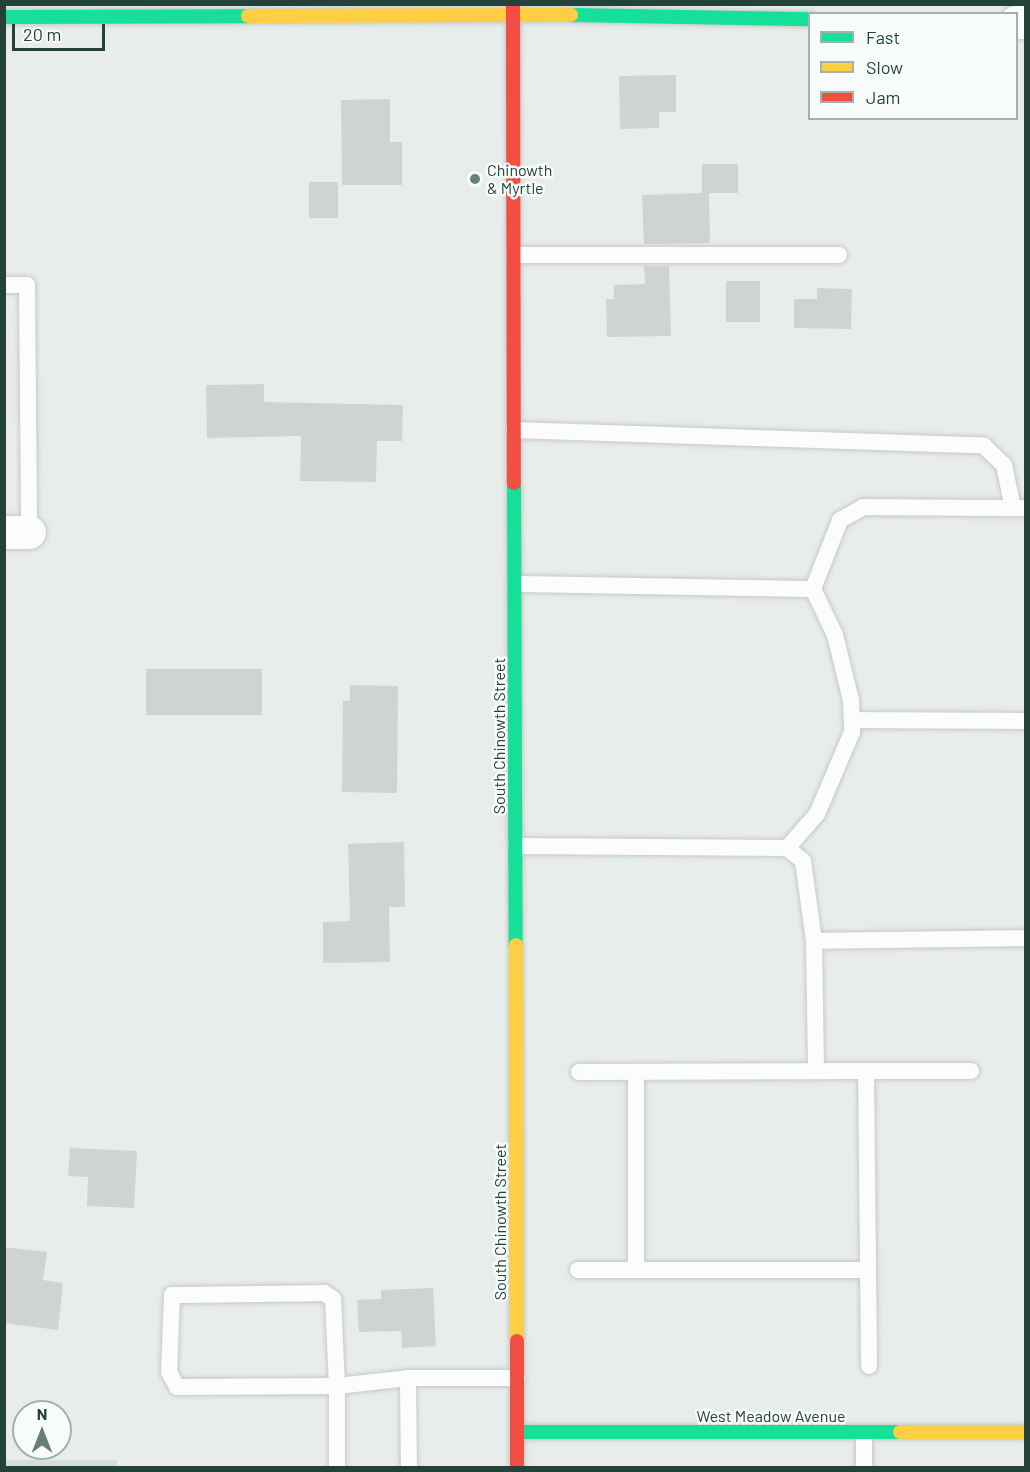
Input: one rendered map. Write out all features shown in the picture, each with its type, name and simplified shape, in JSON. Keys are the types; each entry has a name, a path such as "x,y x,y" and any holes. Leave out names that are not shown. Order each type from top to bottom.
{"street":[{"path":"4,17 105,11 513,9 808,19"},
{"name":"South Chinowth Street","path":"513,9 517,1467"},
{"name":"West Meadow Avenue","path":"517,1432 1026,1432"}],"lane":[{"path":"514,255 839,255"},
{"path":"4,285 27,285 17,532"},
{"path":"514,430 984,446 1004,465 1019,508 863,507 840,520 813,589 835,635 851,699 852,732 817,814 788,848"},
{"path":"515,584 813,589"},
{"path":"852,720 1026,721"},
{"path":"516,846 788,848 803,861 814,941 816,1071"},
{"path":"814,941 1026,938"},
{"path":"866,1071 866,1270 869,1365"},
{"path":"579,1072 971,1071"},
{"path":"636,1072 636,1270"},
{"path":"578,1270 866,1270"},
{"path":"338,1467 337,1386 333,1299 324,1293 172,1295 170,1372 177,1387 337,1386 408,1378 517,1378"},
{"path":"408,1378 409,1467"},
{"path":"864,1433 864,1467"}],"shaded area":[{"path":"4,1460 117,1460 117,1467 4,1467"}],"building":[{"path":"676,75 676,112 659,112 659,128 620,129 619,76"},
{"path":"390,99 390,142 402,142 402,185 342,185 341,100"},
{"path":"702,164 738,164 738,193 709,193 710,243 644,244 642,195 702,193"},
{"path":"309,182 338,182 338,218 309,218"},
{"path":"644,266 669,266 671,336 607,337 606,299 614,299 614,285 645,284"},
{"path":"726,281 760,281 760,322 726,322"},
{"path":"817,288 852,289 851,329 794,328 794,299 817,299"},
{"path":"264,384 264,402 403,405 402,441 377,441 376,482 300,481 301,436 207,438 206,385"},
{"path":"146,669 262,669 262,715 146,715"},
{"path":"350,685 398,686 397,793 342,792 343,701 350,701"},
{"path":"404,842 405,907 389,907 390,962 323,963 323,922 350,921 348,844"},
{"path":"70,1148 137,1151 134,1208 87,1206 88,1177 68,1176"},
{"path":"4,1247 47,1252 43,1280 63,1283 58,1330 4,1323"},
{"path":"433,1288 436,1346 402,1348 401,1331 359,1332 357,1300 381,1299 381,1290"}],"traffic: fast":[{"path":"571,15 808,19"},
{"path":"4,17 248,16"},
{"path":"514,483 516,945"},
{"path":"517,1432 900,1432"}],"traffic: slow":[{"path":"248,16 571,15"},
{"path":"516,945 517,1341"},
{"path":"900,1432 1026,1432"}],"traffic: jam":[{"path":"513,4 514,483"},
{"path":"517,1341 517,1468"}],"place":[{"name":"Chinowth & Myrtle","path":"475,179"}]}
